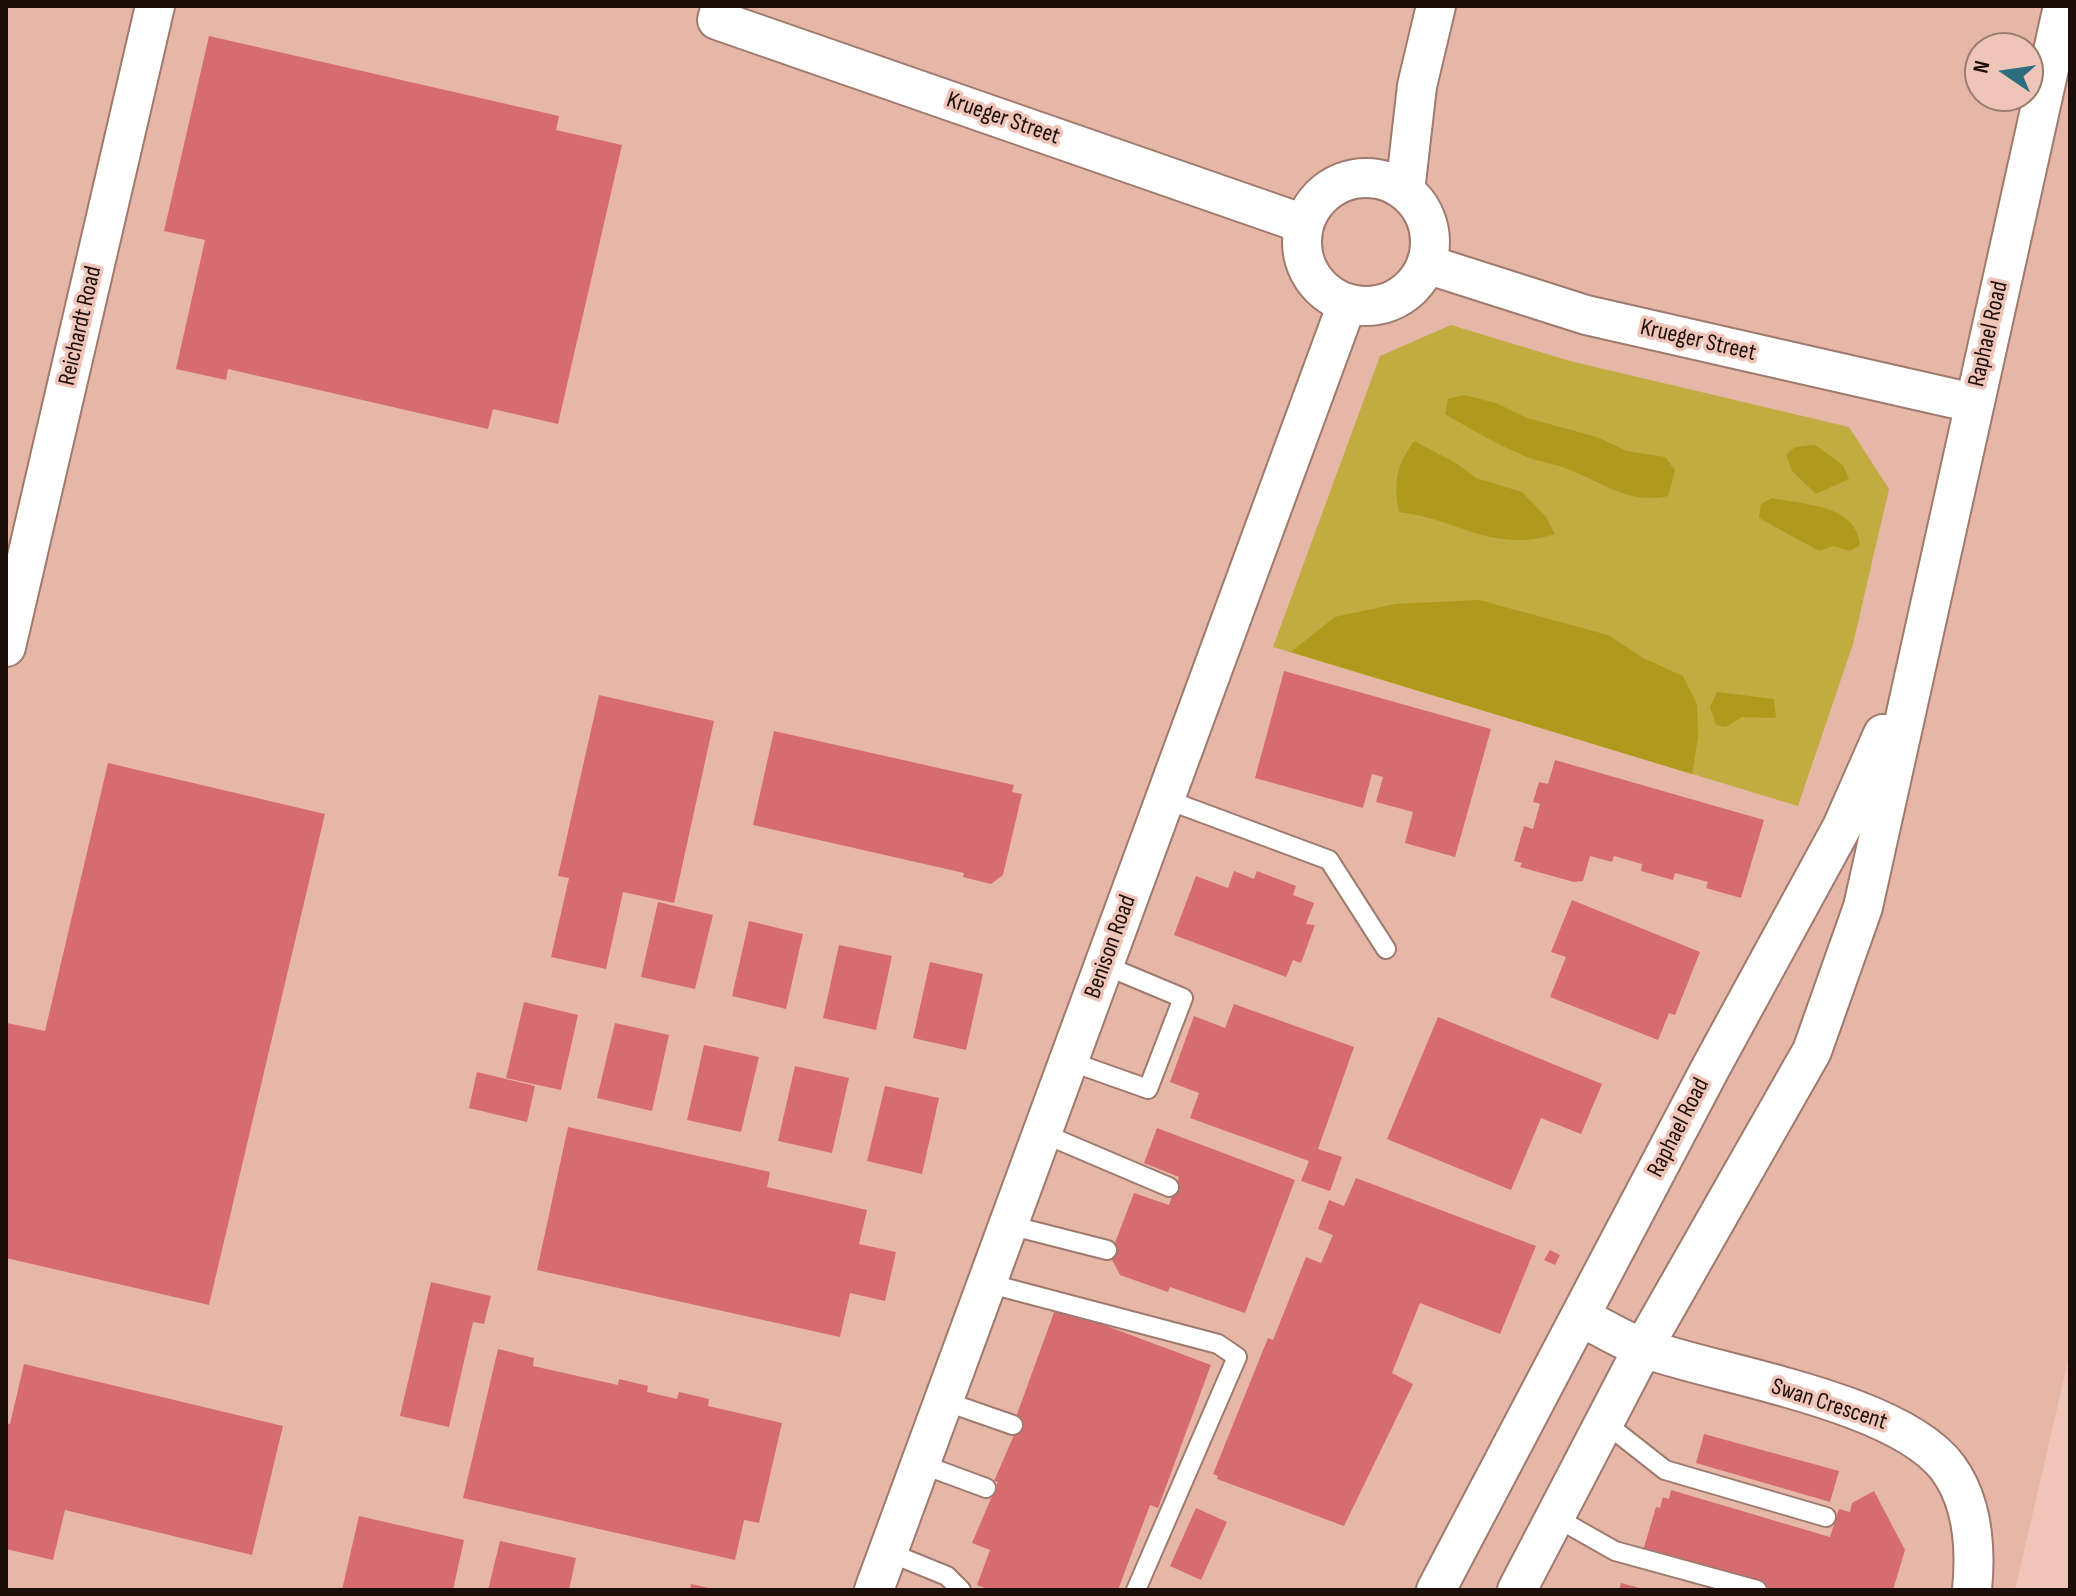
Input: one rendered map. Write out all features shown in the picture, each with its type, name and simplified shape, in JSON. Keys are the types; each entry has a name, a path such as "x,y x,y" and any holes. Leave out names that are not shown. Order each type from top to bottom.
{"street":[{"name":"Reichardt Road","path":"6,647 155,6"},
{"name":"Krueger Street","path":"721,6 717,20 1304,224"},
{"path":"1405,191 1417,86 1436,6"},
{"name":"Raphael Road","path":"1517,1590 1643,1348 1817,1038 1863,907 2063,6"},
{"path":"1368,177 1417,86"},
{"path":"1368,177 1387,180 1405,191 1419,206 1427,224 1430,244 1426,264 1416,281 1385,304 1347,304 1328,295 1314,281 1303,253 1304,224 1313,204 1328,190 1346,180 1368,177"},
{"name":"Krueger Street","path":"1426,264 1586,315 1973,403"},
{"name":"Benison Road","path":"874,1590 1347,304"},
{"name":"Raphael Road","path":"1436,1590 1842,827 1915,662"},
{"name":"Swan Crescent","path":"1580,1317 1643,1348 1870,1415 1913,1435 1948,1468 1966,1505 1976,1554 1972,1590"}],"lane":[{"path":"1165,799 1329,860 1386,949"},
{"path":"1069,1061 1148,1089 1183,998 1104,965"},
{"path":"1042,1133 1169,1187"},
{"path":"1009,1225 1107,1250"},
{"path":"987,1283 1218,1344 1237,1357 1136,1590"},
{"path":"944,1401 1013,1425"},
{"path":"1604,1422 1665,1470 1826,1517"},
{"path":"921,1464 986,1488"},
{"path":"1555,1517 1615,1551 1757,1590"},
{"path":"888,1552 947,1576 961,1590"}],"shaded area":[{"path":"6,6 2070,6 2070,1352 2015,1590 6,1590"},
{"path":"1451,325 1570,361 1849,427 1889,489 1853,644 1798,806 1273,647 1380,356"},
{"path":"1464,395 1496,403 1527,418 1597,437 1627,451 1665,457 1675,470 1668,496 1631,496 1569,469 1502,446 1445,414 1448,399"},
{"path":"1414,441 1456,463 1476,478 1522,492 1546,517 1555,534 1533,539 1494,538 1399,512 1396,492 1398,474"},
{"path":"1815,445 1843,465 1849,479 1816,494 1792,471 1786,455 1795,447"},
{"path":"1772,498 1813,505 1839,514 1856,531 1860,545 1850,551 1833,546 1819,551 1759,518 1761,504"},
{"path":"1479,600 1608,635 1643,658 1683,676 1697,704 1698,737 1692,774 1291,652 1335,617 1395,604"},
{"path":"1717,692 1774,699 1776,718 1742,717 1726,727 1716,725 1710,707"}],"building":[{"path":"209,36 559,116 556,130 622,145 558,424 493,409 488,429 228,369 226,380 176,369 205,240 164,231"},
{"path":"1284,671 1491,729 1455,857 1405,843 1413,812 1376,802 1383,777 1372,774 1363,808 1255,778"},
{"path":"599,695 714,721 674,903 623,892 606,969 551,957 569,878 558,876"},
{"path":"774,731 1014,785 1012,792 1022,794 1003,875 991,884 963,877 964,873 753,825"},
{"path":"1555,760 1764,820 1741,898 1706,888 1708,882 1675,873 1673,880 1641,871 1642,864 1614,856 1612,862 1590,856 1583,881 1574,882 1520,867 1522,863 1514,861 1524,826 1533,829 1540,804 1533,802 1539,782 1548,784"},
{"path":"108,763 325,814 209,1305 6,1258 6,1027 7,1023 45,1031"},
{"path":"1234,871 1254,879 1257,871 1296,886 1293,895 1314,903 1306,924 1315,925 1301,963 1293,960 1286,977 1174,935 1196,876 1228,888"},
{"path":"1572,900 1700,952 1675,1015 1669,1013 1658,1040 1550,997 1566,957 1551,952"},
{"path":"658,902 713,915 695,989 641,977"},
{"path":"749,921 803,934 786,1009 732,996"},
{"path":"839,945 892,956 876,1030 823,1018"},
{"path":"930,962 983,974 966,1050 913,1038"},
{"path":"524,1002 578,1015 561,1090 506,1078"},
{"path":"1234,1004 1354,1047 1318,1149 1342,1157 1330,1191 1301,1181 1309,1161 1190,1118 1199,1093 1170,1082 1194,1016 1225,1028"},
{"path":"1438,1017 1602,1084 1581,1134 1541,1118 1511,1190 1387,1139"},
{"path":"615,1023 669,1035 652,1111 597,1098"},
{"path":"704,1045 759,1057 741,1132 687,1120"},
{"path":"795,1066 849,1078 832,1153 778,1141"},
{"path":"477,1072 535,1086 527,1122 469,1108"},
{"path":"885,1086 939,1098 922,1174 867,1161"},
{"path":"568,1127 770,1172 767,1187 867,1210 859,1244 896,1252 885,1301 850,1293 840,1337 537,1270"},
{"path":"1157,1128 1295,1180 1245,1313 1170,1287 1168,1292 1120,1275 1110,1256 1134,1193 1169,1205 1179,1177 1144,1163"},
{"path":"1356,1178 1536,1246 1500,1334 1420,1303 1392,1373 1413,1384 1344,1526 1217,1479 1218,1476 1213,1474 1268,1338 1273,1340 1306,1257 1321,1263 1333,1235 1318,1229 1329,1200 1344,1206"},
{"path":"1550,1250 1560,1255 1555,1265 1544,1260"},
{"path":"431,1282 491,1296 484,1324 473,1322 449,1427 400,1416"},
{"path":"1056,1307 1211,1365 1158,1508 1150,1505 1118,1590 990,1590 977,1585 990,1550 972,1543 1021,1419 1016,1417"},
{"path":"498,1349 534,1358 533,1366 618,1385 619,1379 648,1386 647,1392 677,1399 679,1392 709,1399 708,1406 782,1423 759,1523 744,1520 735,1560 463,1498"},
{"path":"24,1364 283,1426 252,1555 65,1510 53,1560 6,1549 6,1423 10,1424"},
{"path":"1704,1434 1839,1471 1830,1502 1696,1463"},
{"path":"1671,1490 1830,1537 1839,1509 1850,1512 1852,1503 1874,1491 1905,1550 1893,1590 1763,1590 1642,1554 1656,1507 1660,1508 1663,1497 1669,1499"},
{"path":"1196,1508 1227,1522 1201,1580 1170,1566"},
{"path":"359,1516 464,1540 453,1590 342,1590"},
{"path":"500,1541 576,1558 569,1590 488,1590"},
{"path":"1621,1583 1643,1589 1643,1590 1619,1590"},
{"path":"691,1584 713,1589 713,1590 690,1590"}]}
